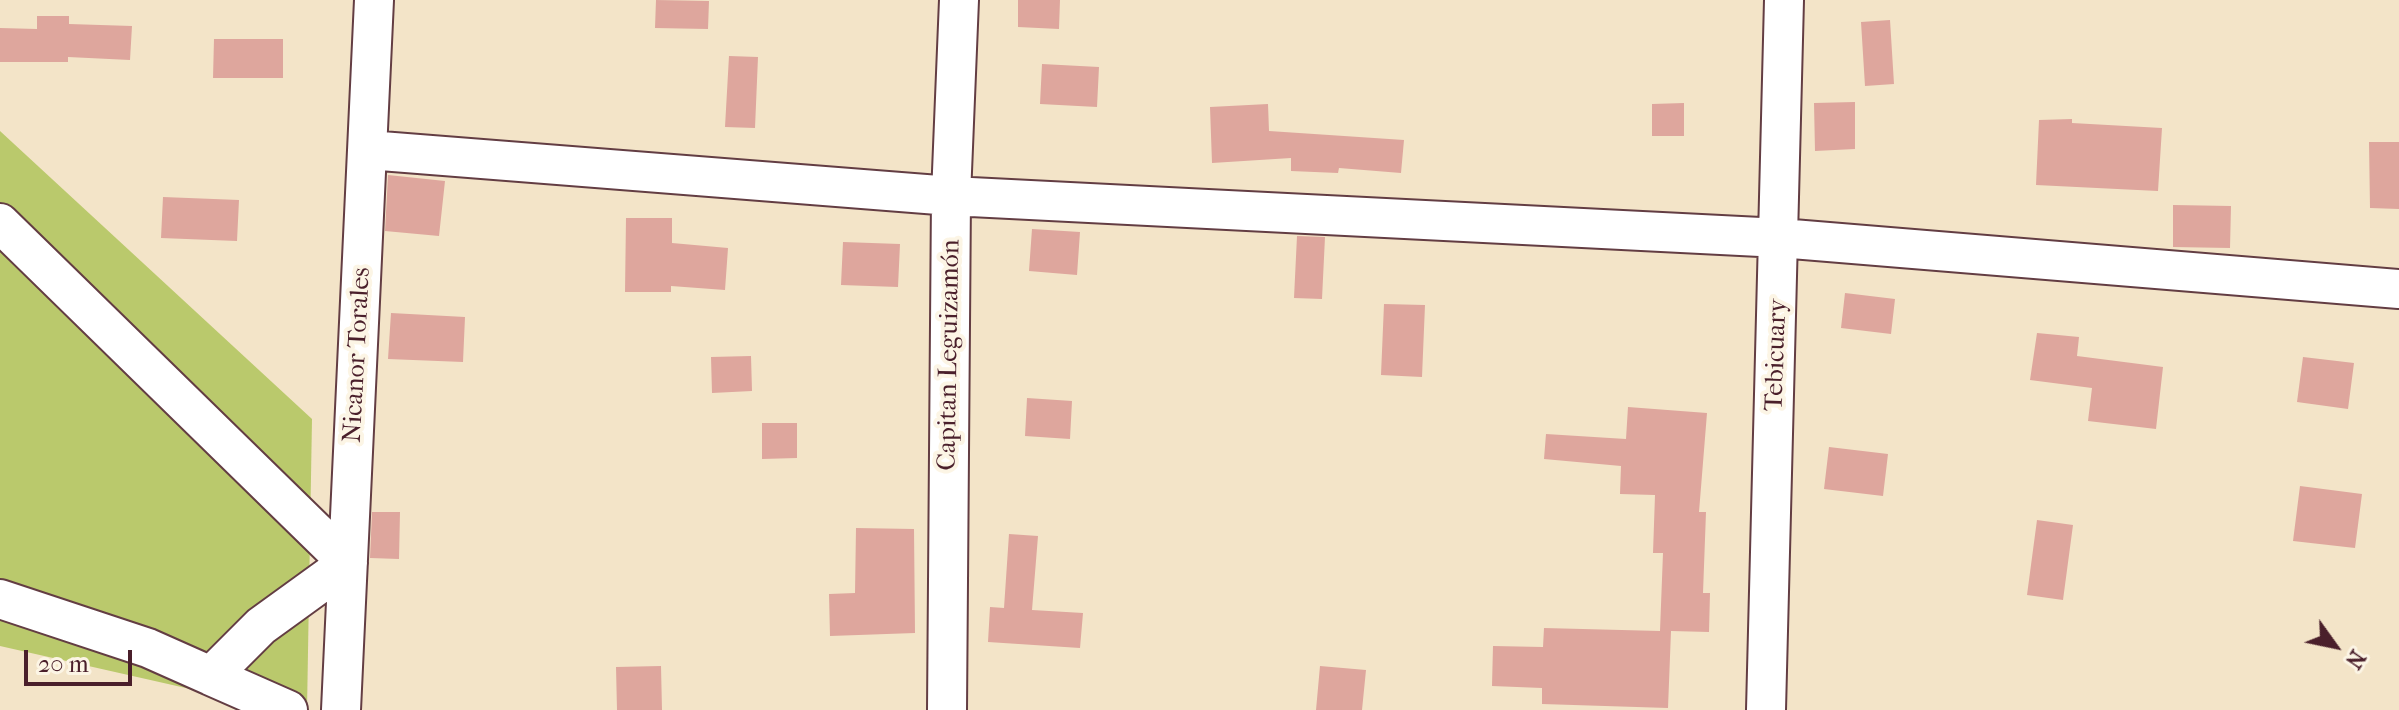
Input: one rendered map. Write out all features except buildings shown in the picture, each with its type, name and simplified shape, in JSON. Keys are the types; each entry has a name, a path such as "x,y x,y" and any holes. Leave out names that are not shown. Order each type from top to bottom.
{"street":[{"name":"Nicanor Torales","path":"341,710 374,0"},
{"name":"Capitan Leguizamón","path":"947,710 951,196 959,0"},
{"name":"Tebicuary","path":"1766,710 1784,0"},
{"path":"368,150 951,196 1780,238 2399,289"},
{"path":"0,223 348,563 261,626 211,676"},
{"path":"0,599 148,648 288,710"}],"green space":[{"path":"0,131 312,419 307,710 283,710 0,646"}]}
